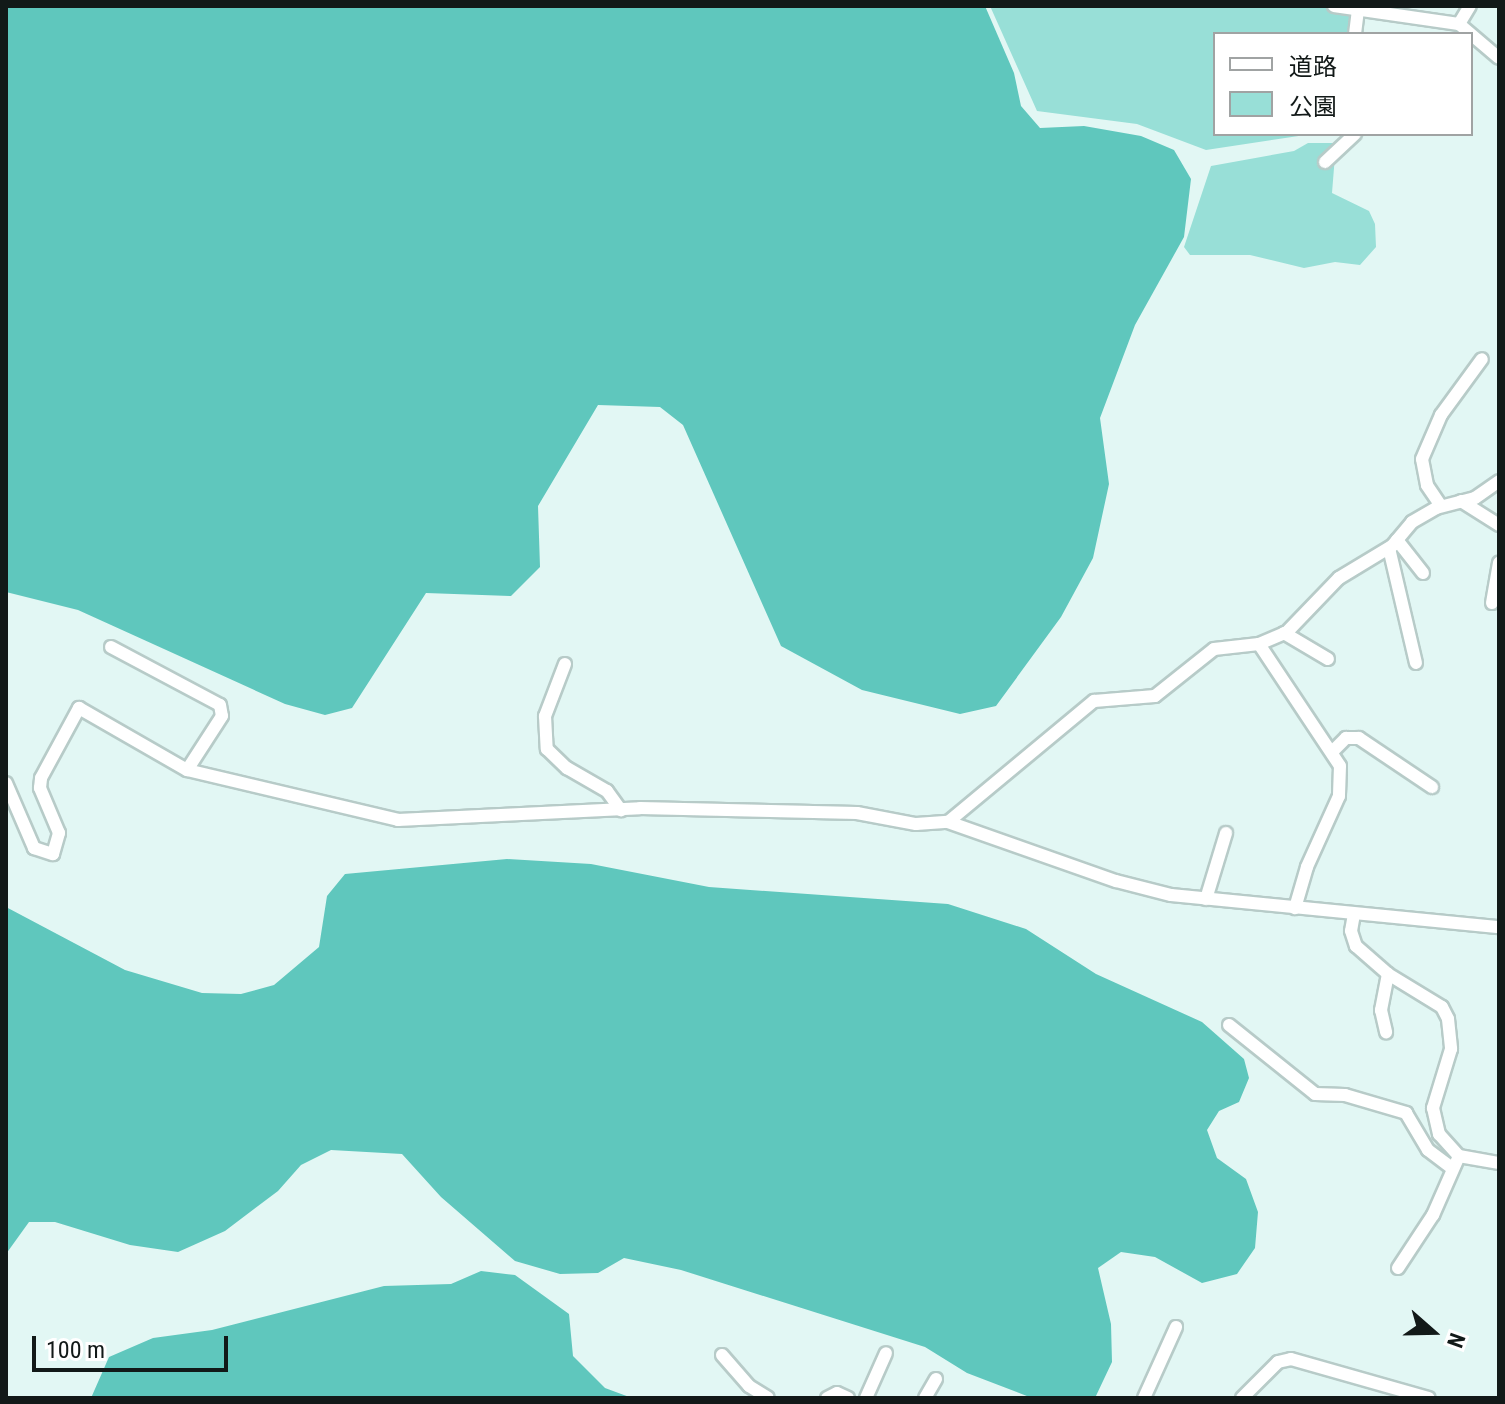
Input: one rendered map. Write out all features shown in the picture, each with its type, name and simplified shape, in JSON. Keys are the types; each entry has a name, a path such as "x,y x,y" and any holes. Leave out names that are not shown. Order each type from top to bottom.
{"street":[{"path":"1334,6 1412,13 1459,24 1468,32"},
{"path":"1459,24 1470,6"},
{"path":"1355,32 1358,10"},
{"path":"1473,36 1499,58"},
{"path":"1325,162 1353,136"},
{"path":"1441,506 1427,485 1422,459 1441,415 1482,359"},
{"path":"948,822 1094,701 1155,696 1214,649 1259,644 1284,633 1339,578 1393,544 1412,522 1441,506 1475,498 1499,481"},
{"path":"1461,501 1499,525"},
{"path":"1393,544 1423,573"},
{"path":"1393,544 1416,663"},
{"path":"1492,603 1499,563"},
{"path":"1284,633 1328,659"},
{"path":"1259,644 1340,766 1339,796 1307,867 1295,908"},
{"path":"111,647 220,705 222,716 187,770"},
{"path":"565,664 545,716 547,749 567,768 607,791 621,810"},
{"path":"6,783 34,848 53,854 59,833 40,788 41,778 79,708 187,770 398,820 621,810 811,811 916,824 948,822 1142,890 1499,927"},
{"path":"1332,752 1346,738 1359,738 1432,787"},
{"path":"1206,899 1226,833"},
{"path":"1354,914 1351,931 1356,946 1388,974 1442,1007 1448,1019 1451,1049 1433,1108 1439,1134 1459,1156 1499,1163"},
{"path":"1386,1032 1381,1010 1388,974"},
{"path":"1229,1025 1315,1094 1345,1095 1406,1113 1428,1150 1453,1169"},
{"path":"1398,1268 1433,1215 1459,1156"},
{"path":"1144,1398 1176,1327"},
{"path":"866,1398 886,1353"},
{"path":"722,1355 749,1386 768,1398"},
{"path":"1242,1398 1278,1362 1291,1359 1429,1398"},
{"path":"925,1398 936,1379"},
{"path":"827,1398 837,1393 848,1398"}],"green space":[{"path":"990,6 1317,6 1353,14 1351,32 1213,32 1213,136 1299,136 1206,150 1137,124 1037,111"},
{"path":"1308,143 1336,143 1332,193 1369,211 1375,224 1376,247 1360,265 1335,262 1304,268 1250,255 1190,255 1184,247 1211,166 1294,151"}],"shaded area":[{"path":"6,6 985,6 1014,73 1021,106 1040,128 1084,126 1141,136 1174,150 1191,179 1184,237 1135,325 1100,418 1109,484 1093,558 1061,617 996,706 960,714 862,690 781,646 683,425 660,407 598,405 538,506 540,567 511,596 426,593 352,708 325,715 285,704 78,610 6,592"},
{"path":"507,859 591,864 709,887 948,904 1026,929 1096,974 1202,1022 1244,1059 1249,1078 1239,1102 1219,1111 1207,1130 1217,1158 1246,1179 1258,1212 1255,1248 1237,1274 1202,1283 1155,1257 1121,1252 1098,1268 1111,1324 1112,1362 1095,1398 1032,1398 967,1373 925,1347 681,1270 624,1258 598,1273 560,1274 515,1261 441,1197 402,1154 331,1150 301,1165 278,1191 225,1231 178,1252 130,1245 55,1222 29,1222 6,1254 6,907 125,970 202,993 241,994 274,985 319,947 327,896 345,874"},
{"path":"481,1271 515,1275 569,1314 573,1356 605,1388 632,1398 91,1398 109,1357 153,1338 212,1330 384,1286 451,1284"}]}
